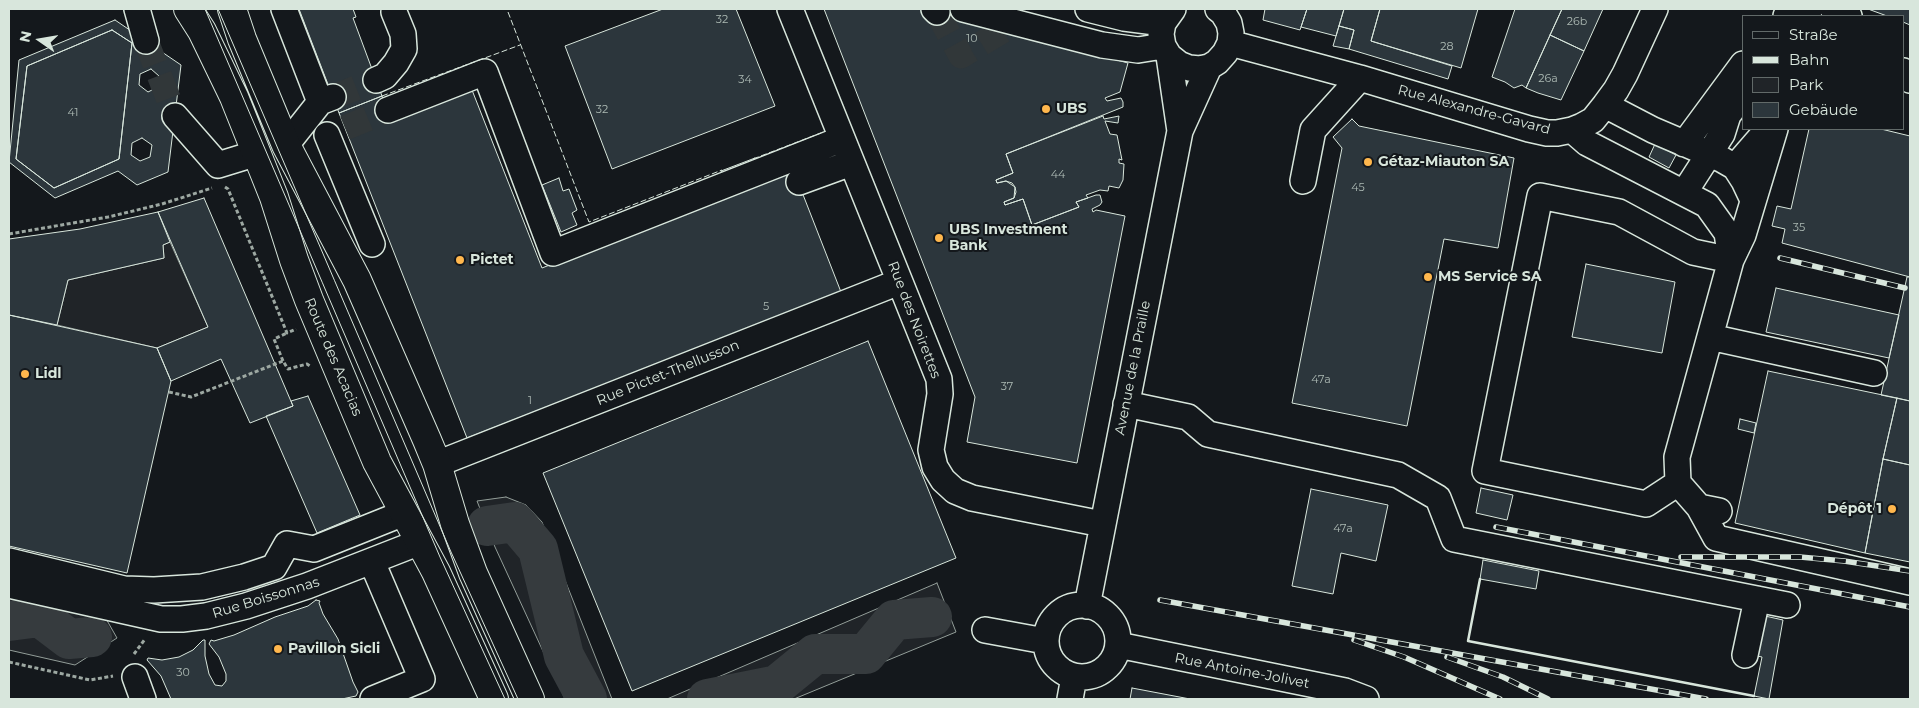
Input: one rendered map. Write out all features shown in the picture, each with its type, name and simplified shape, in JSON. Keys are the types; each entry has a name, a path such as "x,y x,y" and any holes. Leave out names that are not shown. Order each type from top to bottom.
{"main road":[{"name":"Route des Acacias","path":"188,9 213,52 257,153 317,320 377,462 436,572 494,699"},
{"path":"232,9 242,39 286,145 302,178 380,313 437,464 455,524 473,572 530,699"}],"street":[{"path":"137,9 146,41"},
{"path":"284,9 326,99 286,145"},
{"name":"Rue des Noirettes","path":"790,9 939,379 940,394 931,450 935,467 943,480 955,491 972,498 1102,524"},
{"path":"963,9 1008,26 1102,45 1138,50 1167,33"},
{"path":"1088,9 1124,18 1167,33"},
{"path":"1167,33 1178,64 1189,68 1209,67 1217,62 1225,53 1230,43 1229,23 1218,9"},
{"name":"Rue Alexandre-Gavard","path":"1230,43 1360,78 1547,133 1572,130 1593,120 1616,90 1625,74 1655,9"},
{"path":"1788,15 1810,9"},
{"path":"1833,9 1847,15"},
{"path":"376,80 385,76 396,63 404,49 403,34 394,12"},
{"name":"Avenue de la Praille","path":"1167,33 1180,131"},
{"path":"1684,144 1742,65"},
{"name":"Avenue de la Praille","path":"1087,606 1180,131 1209,67"},
{"path":"388,110 485,72 552,253 842,139"},
{"path":"1303,181 1313,130 1360,78"},
{"path":"1684,193 1715,144 1728,114 1742,96"},
{"path":"1605,105 1684,144 1715,144 1742,119"},
{"path":"175,116 218,165 257,153"},
{"path":"1572,130 1587,142 1707,205 1727,233 1731,260"},
{"path":"1735,167 1767,130"},
{"path":"1775,130 1743,235 1731,260 1677,457 1678,483 1709,509 1716,538 1910,582"},
{"path":"286,145 336,132 372,244"},
{"path":"1715,144 1735,167 1753,200"},
{"path":"799,182 851,163"},
{"path":"1678,483 1646,504 1485,471 1540,196 1619,212 1693,252 1731,260"},
{"name":"Rue Pictet-Thellusson","path":"437,464 899,282"},
{"path":"1710,337 1874,373"},
{"path":"1126,404 1188,417 1208,434 1398,475 1438,498 1454,539 1787,605"},
{"path":"9,561 124,588 184,589 221,584 274,567 287,544 314,549 404,512"},
{"name":"Rue Boissonnas","path":"9,585 161,619 206,616 246,606 308,586 420,542"},
{"path":"372,562 422,679 374,699"},
{"path":"1745,655 1757,599"},
{"path":"1087,606 1106,615 1113,623 1118,644 1115,656 1105,669 1072,688 1047,652 1045,641 1053,620 1060,612 1070,607 1087,606"},
{"path":"985,630 1045,641"},
{"name":"Rue Antoine-Jolivet","path":"1118,644 1292,690 1345,692 1366,699"}],"path":[{"path":"223,186 228,189 287,333"},
{"path":"9,234 108,217 216,188"},
{"path":"315,369 307,364 288,369 274,339 317,320"},
{"path":"168,392 191,397 283,361"},
{"path":"9,662 90,680 131,678 161,619"}],"green space":[{"path":"170,242 208,327 157,348 57,325 68,280 164,258 163,245"},
{"path":"506,497 526,505 542,522 612,699 565,699 495,547 477,501"},
{"path":"937,583 956,632 794,699 667,699"},
{"path":"9,595 105,617 117,638 75,665 9,650"}],"building":[{"path":"299,9 353,9 356,17 353,18 382,96 339,113"},
{"path":"663,9 736,9 775,106 612,169 565,46"},
{"path":"824,9 925,9 1128,63 1120,92 1105,98 1107,101 1121,98 1123,107 1006,154 1013,173 996,180 997,183 1006,181 1015,187 1014,198 1004,202 1005,205 1023,199 1032,225 1079,207 1076,202 1096,195 1100,195 1102,202 1092,209 1093,212 1096,210 1125,216 1077,463 967,442 975,397"},
{"path":"1265,9 1307,9 1300,30 1263,20"},
{"path":"1307,9 1344,9 1336,36 1301,27"},
{"path":"1344,9 1380,9 1371,41 1452,66 1448,79 1349,49 1354,30 1339,26"},
{"path":"1380,9 1478,9 1461,68 1371,41"},
{"path":"1515,9 1562,9 1526,88 1522,85 1514,88 1492,77"},
{"path":"1562,9 1603,9 1584,51 1550,35"},
{"path":"1868,9 1910,9 1910,25 1904,22 1904,15 1884,15"},
{"path":"115,20 181,65 168,172 137,185 118,171 55,198 9,162 19,60","holes":["112,30 132,43 119,159 54,188 16,159 27,66","151,69 159,76 158,87 148,92 139,85 140,74","142,138 152,145 150,157 140,161 131,155 132,143"]},
{"path":"1339,26 1354,30 1349,49 1333,46"},
{"path":"112,30 132,43 119,159 54,188 16,159 27,66"},
{"path":"1550,35 1584,51 1561,100 1526,88"},
{"path":"472,90 542,268 793,169 841,292 467,438 339,113 382,96 388,110"},
{"path":"1103,116 1104,119 1119,116 1118,123 1105,121 1110,134 1117,135 1122,160 1119,159 1119,163 1124,164 1123,180 1119,188 1109,186 1108,191 1100,190 1086,195 1088,198 1076,202 1079,207 1032,225 1023,199 1005,205 1004,202 1014,198 1016,192 1012,183 1006,181 997,183 996,180 1013,173 1006,154"},
{"path":"1352,119 1359,126 1514,158 1498,248 1444,239 1407,426 1292,403 1342,148 1333,137"},
{"path":"1809,130 1885,130 1910,136 1910,277 1782,243 1785,229 1772,226 1777,206 1791,209"},
{"path":"1655,144 1676,155 1669,168 1649,157"},
{"path":"755,158 757,163 723,175 721,171"},
{"path":"559,178 563,191 569,189 577,210 572,213 577,225 561,232 542,185"},
{"path":"204,198 293,406 250,423 221,359 171,381 157,348 208,327 158,212"},
{"path":"158,212 170,242 163,245 164,258 68,280 57,325 9,315 9,239 80,229"},
{"path":"1586,264 1675,282 1662,353 1572,337"},
{"path":"1907,277 1910,277 1910,401 1881,395"},
{"path":"1776,288 1899,315 1889,358 1766,332"},
{"path":"9,315 157,348 171,381 127,573 9,546"},
{"path":"868,341 956,558 632,691 543,473"},
{"path":"1768,371 1897,398 1865,553 1735,523"},
{"path":"308,396 360,515 317,533 266,416 293,406 291,401"},
{"path":"1897,398 1910,401 1910,465 1883,459"},
{"path":"1740,419 1756,423 1754,433 1738,429"},
{"name":"Dépôt 1","path":"1883,459 1910,465 1910,562 1865,553"},
{"path":"1481,488 1513,495 1507,520 1476,513"},
{"path":"1311,489 1388,505 1376,561 1341,553 1333,594 1292,586"},
{"path":"1483,560 1539,571 1536,589 1480,579"},
{"name":"Pavillon Sicli","path":"316,600 320,601 323,614 338,639 358,692 356,696 342,699 171,699 161,676 147,660 148,658 162,660 179,657 193,650 205,640 205,656 209,674 215,685 222,686 226,681 226,674 219,657 209,644 211,640 214,641 234,635 275,617 308,606"},
{"path":"1765,616 1783,620 1769,699 1754,696 1762,657 1757,656"},
{"path":"1132,688 1190,699 1130,699"}],"waterway":[{"path":"487,526 515,522 538,549 564,656 587,699"},
{"path":"9,621 40,617 69,639 92,637"},
{"path":"707,699 777,685 815,654 866,654 894,620 932,617"}],"tunnel":[{"path":"937,12 961,56 1004,30"},
{"path":"146,41 175,116"},
{"path":"333,97 376,80"},
{"path":"345,128 388,110"}],"tram line":[{"path":"205,9 440,557 505,699"},
{"path":"218,9 451,552 518,699"}],"railway":[{"path":"1780,258 1905,288"},
{"path":"1496,527 1910,607"},
{"path":"1681,557 1800,557 1844,561 1910,571"},
{"path":"1160,600 1706,699"},
{"path":"1354,640 1404,657 1500,699"},
{"path":"1447,657 1503,677 1548,699"}],"fence":[{"path":"508,12 589,222 722,170"},
{"path":"382,96 520,45"},
{"path":"753,159 821,133"}],"wall":[{"path":"1480,579 1468,641 1754,696"}],"place":[{"name":"UBS","path":"1046,109"},
{"name":"Gétaz-Miauton SA","path":"1368,162"},
{"name":"UBS Investment Bank","path":"939,238"},
{"name":"Pictet","path":"460,260"},
{"name":"MS Service SA","path":"1428,277"},
{"name":"Lidl","path":"25,374"},
{"name":"Dépôt 1","path":"1892,509"},
{"name":"Pavillon Sicli","path":"278,649"}]}
